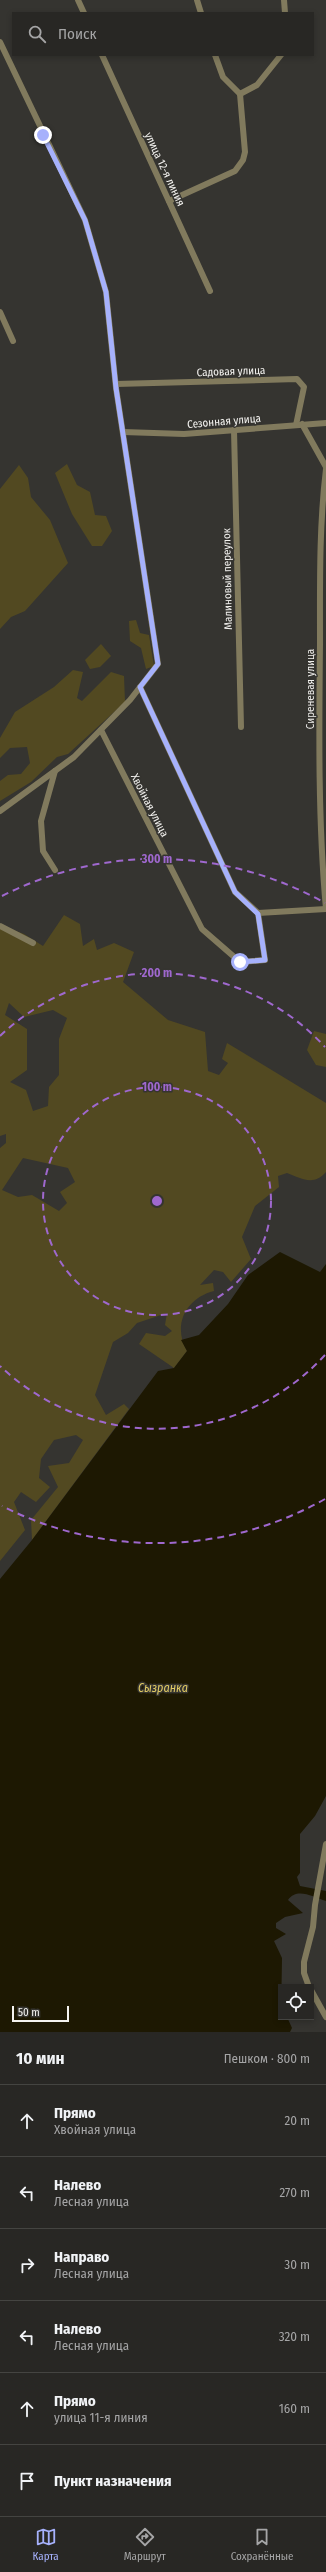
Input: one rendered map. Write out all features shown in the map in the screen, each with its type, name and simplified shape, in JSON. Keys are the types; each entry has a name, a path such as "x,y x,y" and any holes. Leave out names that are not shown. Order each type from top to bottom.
{"street":[{"path":"78,0 84,12"},
{"path":"197,0 201,12"},
{"path":"284,0 285,12"},
{"path":"0,42 85,220 107,303 116,384 158,664 140,687 74,757 0,811"},
{"name":"улица 12-я линия","path":"102,56 210,291"},
{"path":"169,201 235,171 243,160 240,94 223,77 215,56"},
{"path":"240,94 257,85 280,56"},
{"path":"0,312 13,341"},
{"name":"Садовая улица","path":"116,384 296,379 304,387 299,425"},
{"name":"Сезонная улица","path":"123,432 184,434 326,423"},
{"path":"299,425 326,468"},
{"name":"Малиновый переулок","path":"234,430 241,727"},
{"name":"Сиреневая улица","path":"326,468 321,509 319,685 320,841 326,909"},
{"path":"140,687 235,892 258,914 326,909"},
{"name":"Хвойная улица","path":"101,730 202,929 240,962 265,960 258,914"},
{"path":"55,771 41,821 43,851 55,870"},
{"path":"0,926 33,943"},
{"path":"308,1984 304,1973 304,1962 313,1927 315,1905 326,1844"},
{"path":"319,1885 326,1875"},
{"path":"314,1995 326,2016"}],"shaded area":[{"path":"67,464 77,485 90,492 95,515 106,516 112,531 102,546 92,546 72,514 55,473"},
{"path":"19,465 28,478 31,497 50,520 68,563 25,611 11,617 0,629 0,489"},
{"path":"136,620 140,633 149,635 154,666 146,669 141,648 130,641 129,621"},
{"path":"101,644 111,656 100,667 90,669 85,660"},
{"path":"73,670 83,672 77,698 82,701 111,672 124,676 125,702 68,754 57,757 31,782 0,801 0,781 8,775 21,774 30,763 27,747 10,748 0,758 0,738 15,712 54,687"},
{"path":"64,915 80,924 83,946 94,939 97,950 114,943 134,952 123,982 168,1020 205,1032 208,1071 219,1075 228,1063 222,1059 227,1043 326,1103 326,1172 317,1179 312,1180 303,1179 287,1173 278,1176 279,1187 255,1206 242,1237 251,1259 231,1282 223,1272 214,1270 200,1285 213,1283 214,1291 196,1300 189,1306 184,1314 181,1332 187,1351 174,1368 139,1344 146,1333 165,1336 172,1331 165,1325 167,1313 137,1323 128,1333 113,1342 95,1395 106,1415 124,1404 129,1409 32,1540 31,1520 58,1487 48,1466 69,1463 83,1440 76,1435 54,1440 41,1459 39,1478 50,1487 36,1502 21,1492 14,1502 25,1530 0,1561 0,1148 6,1143 6,1134 0,1136 0,925 24,934 43,946","holes":["9,1003 24,1017 53,1010 67,1018 59,1039 59,1075 49,1087 48,1106 33,1111 26,1090 10,1082 27,1070 27,1029 5,1015","23,1158 68,1168 75,1182 60,1192 67,1203 59,1211 32,1195 18,1197 2,1190"]},
{"path":"314,1031 326,1034 326,1067 316,1065 307,1050"}],"water":[{"name":"Сызранка","path":"280,1252 320,1272 326,1264 326,1796 315,1816 300,1834 300,1873 297,1877 300,1886 326,1891 326,1901 311,1895 296,1894 288,1900 303,1913 285,1917 276,1923 276,1928 286,1934 274,1941 282,1958 282,1984 278,1984 278,2020 288,2020 292,2028 290,2032 0,2032 0,1579 32,1540 158,1371 174,1368 187,1351 181,1340 199,1335 228,1304 248,1275"}],"route":[{"path":"43,135 85,220 106,292 116,388 129,465 158,664 140,687 235,892 258,914 265,960 240,962"}]}
